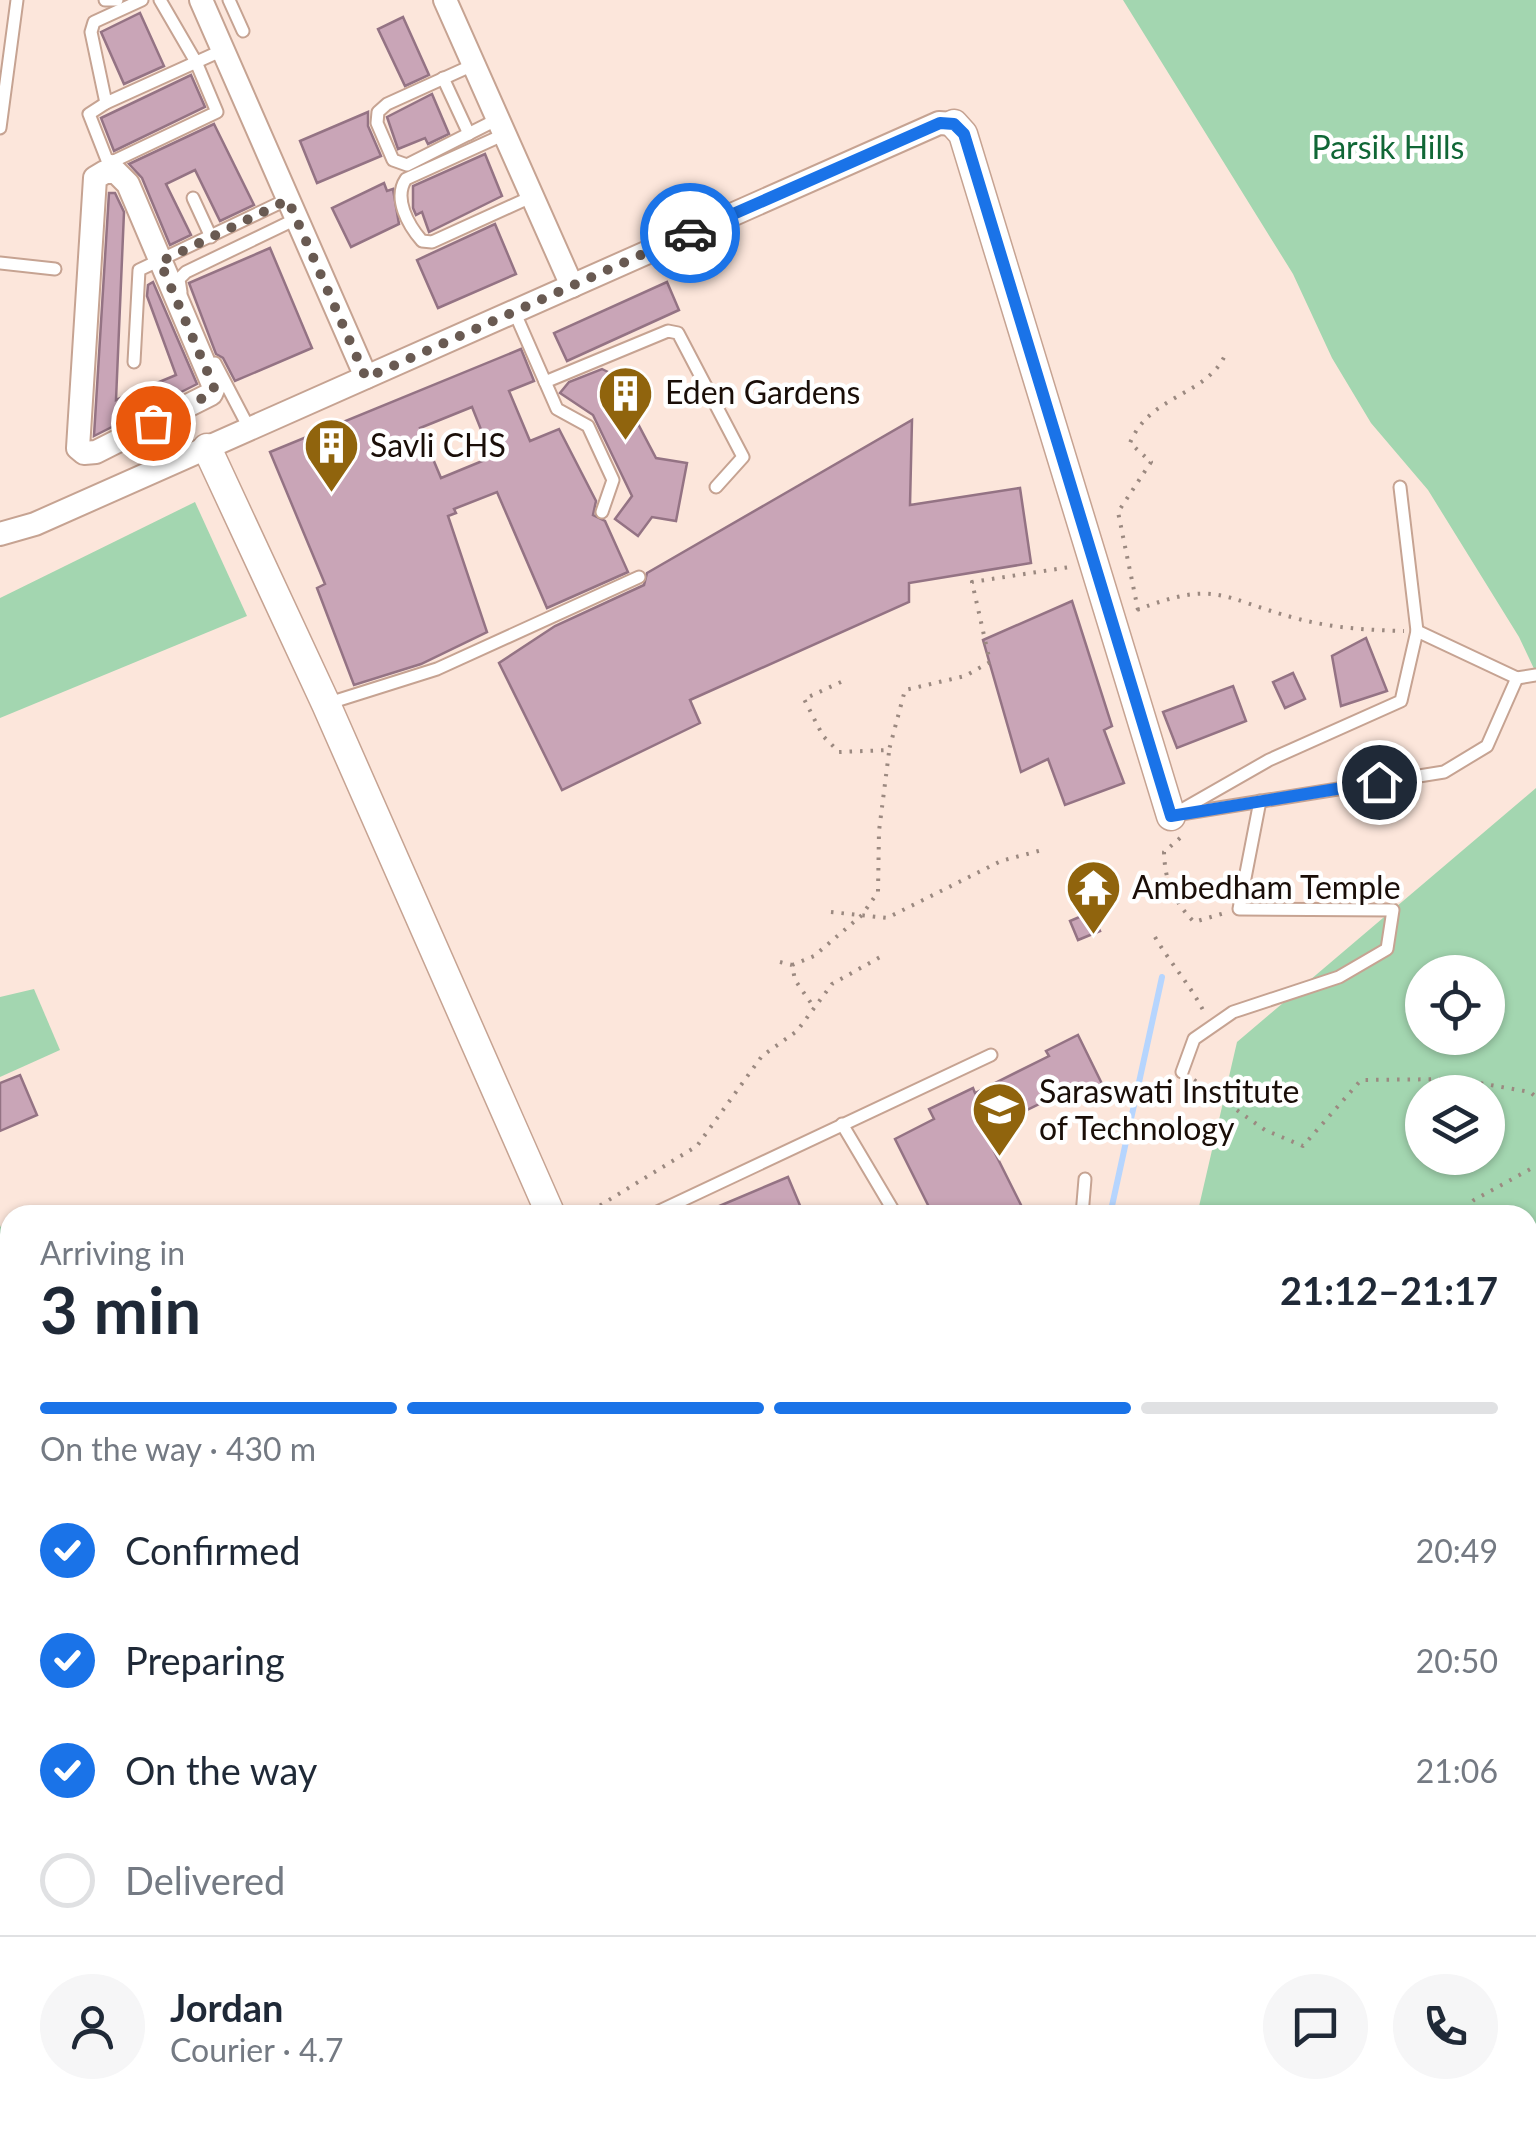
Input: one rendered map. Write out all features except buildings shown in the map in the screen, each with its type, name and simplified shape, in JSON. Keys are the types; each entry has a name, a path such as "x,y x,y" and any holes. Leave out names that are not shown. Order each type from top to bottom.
{"street":[{"path":"200,0 366,378"},
{"path":"445,0 572,286"},
{"path":"0,534 35,524 940,123 954,124 964,134 1177,826"},
{"path":"116,172 124,178 160,262 214,387 211,394 96,452 84,453 78,448 96,178 116,172"},
{"path":"207,448 326,704 546,1205"}],"lane":[{"path":"0,128 17,0"},
{"path":"105,0 117,0"},
{"path":"106,103 92,32 94,22 142,0"},
{"path":"160,0 196,62 217,112 114,162 107,160 89,114 106,103 196,62 222,50"},
{"path":"229,0 243,31"},
{"path":"474,64 386,104 378,112 377,123 393,160 408,165 468,134 502,127"},
{"path":"443,78 468,134"},
{"path":"502,127 406,180 399,189 400,199 415,233 422,241 432,242 532,197"},
{"path":"193,198 211,237"},
{"path":"134,362 139,270 211,237 292,209"},
{"path":"248,428 179,280 186,272 292,209"},
{"path":"0,263 55,269"},
{"path":"514,312 558,408 588,426 613,480 602,512"},
{"path":"544,382 668,331 678,333 742,458 716,487"},
{"path":"1177,826 1268,760 1401,701 1417,631 1400,488"},
{"path":"326,704 437,669 639,577"},
{"path":"1417,631 1517,678 1536,674"},
{"path":"1177,826 1260,801 1444,772 1486,746 1517,678"},
{"path":"1182,1072 1194,1039 1233,1012 1339,977 1386,949 1393,910 1239,909 1260,801"},
{"path":"671,1205 990,1054"},
{"path":"842,1124 890,1205"},
{"path":"1083,1205 1085,1179"}],"path":[{"path":"1138,610 1118,512 1151,462 1130,443 1138,422 1160,404 1199,384 1221,366 1226,353"},
{"path":"780,962 792,965 814,956 862,915 878,892 889,750 905,690 965,676 990,662 972,582 1094,563"},
{"path":"1108,608 1138,610 1176,594 1222,592 1295,618 1353,629 1417,631"},
{"path":"841,682 804,698 822,736 839,752 889,750"},
{"path":"1177,826 1164,852 1165,880 1182,908 1194,922 1239,909"},
{"path":"830,912 887,918 1001,860 1042,850"},
{"path":"1155,937 1174,971 1189,980 1210,1028"},
{"path":"601,1205 696,1146 762,1056 797,1031 832,984 882,956"},
{"path":"792,965 795,980 814,1006"},
{"path":"1182,1072 1265,1130 1302,1146 1362,1080 1456,1079 1530,1092 1536,1097"},
{"path":"1468,1205 1536,1166"}],"green space":[{"name":"Parsik Hills","path":"1123,0 1536,0 1536,673 1519,637 1428,490 1371,423 1332,358 1293,274"},
{"path":"195,502 247,616 0,718 0,598"},
{"path":"1536,788 1536,1205 1199,1205 1237,1042"},
{"path":"34,989 60,1050 0,1077 0,997"}],"waterway":[{"path":"1112,1205 1162,977"}],"way so far":[{"path":"153,423 211,394 214,387 160,262 288,200 366,378 690,233"}],"place":[{"name":"Eden Gardens","path":"626,442"},
{"name":"Savli CHS","path":"331,495"},
{"name":"Ambedham Temple","path":"1093,937"},
{"name":"Saraswati Institute of Technology","path":"1000,1159"}],"route":[{"path":"690,233 940,123 954,124 964,134 1171,816 1379,782"}]}
